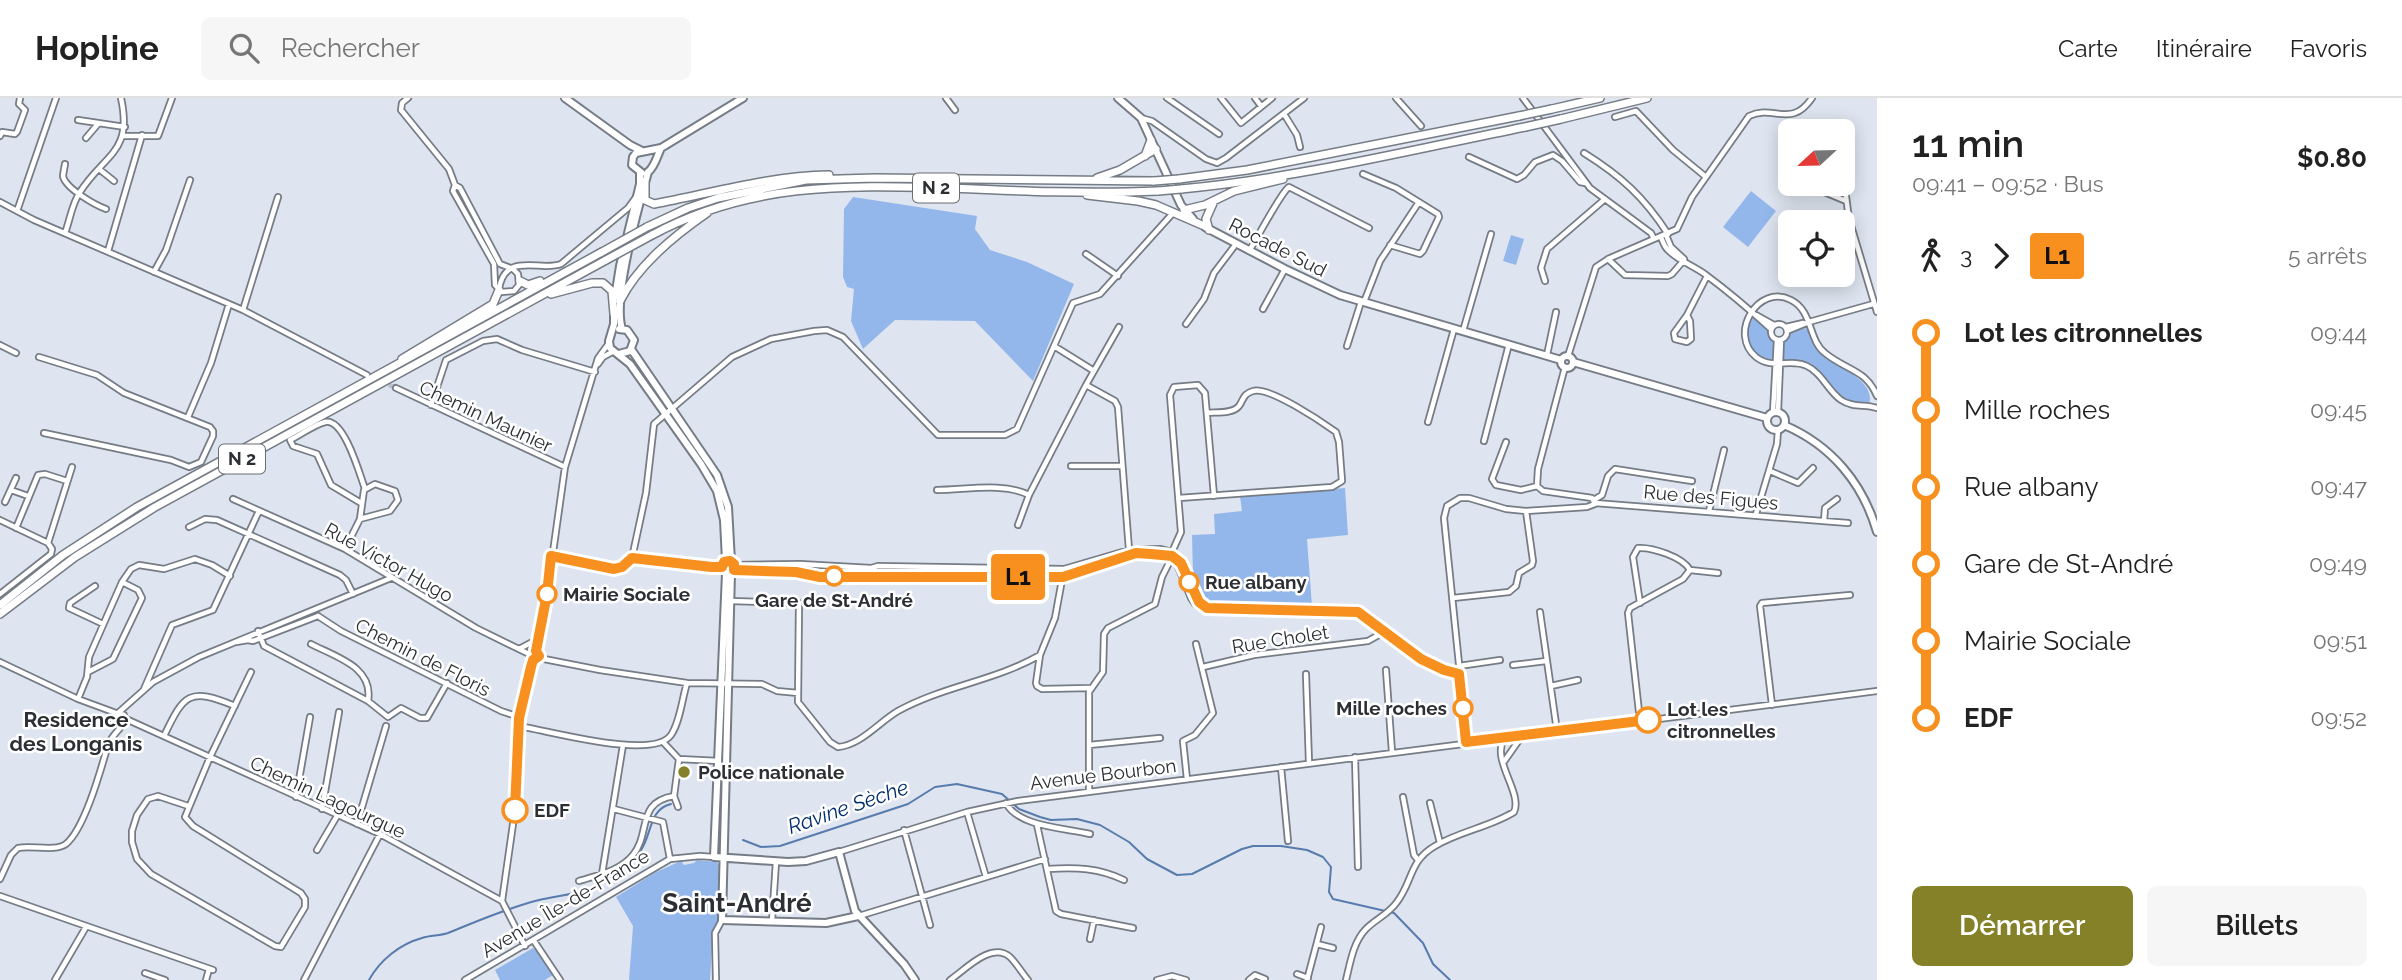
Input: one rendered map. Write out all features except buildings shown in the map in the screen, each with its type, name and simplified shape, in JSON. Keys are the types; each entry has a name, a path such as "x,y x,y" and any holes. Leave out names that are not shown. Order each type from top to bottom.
{"highway":[{"name":"N 2","path":"0,605 62,555 125,514 602,251 647,227 704,202 806,180 1179,179 1258,168 1600,98"},
{"name":"N 2","path":"0,614 86,550 155,507 652,235 716,207 760,195 840,186 1158,191 1216,186 1376,158 1647,98"},
{"path":"1145,156 1151,140"},
{"path":"1087,181 1120,170 1156,149"},
{"path":"1184,210 1251,186 1376,158"},
{"path":"645,183 645,200 654,204 732,187 807,175 835,174 875,178"},
{"path":"1034,190 1138,201 1205,228 1208,212 1215,200"},
{"path":"620,300 639,271 691,225 716,207"},
{"path":"520,281 534,284 583,262"},
{"path":"494,321 553,293 592,283 603,283 610,288 614,314"},
{"path":"389,369 409,353 493,304 499,290"}],"main road":[{"path":"565,98 630,145 645,151 654,160"},
{"path":"634,155 661,148 743,98"},
{"path":"1119,98 1141,118 1184,210"},
{"path":"630,145 634,155 632,165 644,172"},
{"path":"661,148 653,167 644,172 638,194 618,275 609,343 670,412"},
{"path":"622,329 620,300 645,183 644,172"},
{"name":"Rocade Sud","path":"1184,210 1205,228 1326,289 1561,360"},
{"path":"611,334 622,329 627,330 633,337 631,349 627,353 616,353"},
{"path":"631,349 717,491 724,520 730,601 714,857"},
{"path":"1571,359 1570,367 1565,367 1561,360 1571,359 1767,418"},
{"path":"1767,418 1776,412 1783,416 1781,427"},
{"path":"1767,418 1770,428 1781,427 1814,441 1846,470 1869,506 1877,532"},
{"path":"728,567 722,920 826,923 858,916"},
{"path":"839,852 853,907 858,916 896,956 912,979"},
{"name":"Avenue Bourbon","path":"723,858 776,862 806,860 839,852"},
{"name":"Avenue Île-de-France","path":"714,857 723,858"}],"street":[{"path":"0,136 2,132 15,134 25,110 19,104 20,98"},
{"path":"17,211 56,98"},
{"path":"65,233 78,193 115,152 123,136 125,127 121,98"},
{"path":"123,136 158,136 173,98"},
{"path":"408,98 401,107 403,113 449,169 455,185 460,188 496,258 518,274 520,281 514,291 506,293 499,290 495,281 494,264 453,191 455,185"},
{"path":"946,98 955,110"},
{"path":"1167,98 1219,134"},
{"path":"1221,98 1241,123 1272,98"},
{"path":"1255,98 1261,106"},
{"path":"1141,118 1152,121 1206,159 1217,163 1304,98"},
{"path":"1396,98 1421,126"},
{"path":"1523,98 1585,183 1651,233 1662,236"},
{"path":"1571,359 1593,273 1601,263 1679,226 1692,197 1749,116 1760,112 1791,115 1806,107 1812,98"},
{"path":"1615,117 1636,111 1673,150 1706,177"},
{"path":"1284,113 1297,135 1300,147"},
{"path":"78,120 125,127"},
{"path":"86,138 98,124"},
{"path":"108,251 142,135"},
{"path":"1584,152 1634,189 1652,210 1662,236 1684,260 1772,327"},
{"path":"1469,156 1517,178 1522,177 1535,162 1553,155 1562,161 1580,182 1585,183"},
{"path":"65,163 64,178 78,193 106,209"},
{"path":"99,169 114,181"},
{"path":"1363,174 1396,188 1436,211 1439,217 1420,254 1390,245"},
{"path":"154,272 166,250 190,180"},
{"path":"1250,251 1282,193 1289,187 1369,228"},
{"path":"499,290 503,277 513,269 533,264 547,268 561,264 628,208 638,194"},
{"path":"1830,196 1846,201"},
{"path":"1845,196 1877,312"},
{"path":"243,310 278,197"},
{"path":"1545,281 1541,268 1547,249 1605,199"},
{"path":"0,202 243,310 367,375"},
{"path":"1347,346 1377,267 1419,202"},
{"path":"551,556 614,569 622,567 632,558 646,493 654,424 732,357 771,339 827,330 844,337 937,435 1005,435 1017,429 1073,303 1095,297 1118,276 1173,213 1184,210"},
{"path":"1463,331 1491,234"},
{"path":"1186,324 1203,299 1214,273 1236,244"},
{"path":"1086,254 1118,276"},
{"path":"1608,259 1625,275 1663,276 1672,274 1684,260"},
{"path":"496,274 505,267"},
{"path":"1263,309 1285,270"},
{"path":"1687,315 1690,321 1690,340 1686,342 1675,339 1674,333 1687,315 1707,276"},
{"path":"1870,406 1877,396 1868,380 1821,349 1800,307 1792,300 1781,297 1759,302 1754,313 1746,319 1745,340 1756,357 1777,364 1796,363 1810,368 1842,401 1859,407 1877,408"},
{"path":"188,417 211,363 229,304"},
{"path":"1786,329 1873,304"},
{"path":"1547,355 1556,312"},
{"path":"1779,323 1786,329 1786,337 1779,340 1772,337 1772,327 1779,323"},
{"path":"1018,525 1049,452 1119,327"},
{"path":"1428,422 1454,329"},
{"path":"431,405 446,360 483,341 497,339 522,350 595,372"},
{"path":"1776,412 1779,340"},
{"path":"525,946 503,904 515,810 519,718 536,659 565,467 601,351 609,343"},
{"path":"1484,441 1509,344"},
{"path":"0,345 16,353"},
{"path":"1054,346 1094,370"},
{"path":"597,365 603,357 616,353"},
{"path":"39,357 97,375 124,393 176,415 188,417 209,428 214,436 201,462 189,467 171,460 44,433"},
{"path":"1537,486 1538,469 1565,367"},
{"path":"1086,385 1117,404 1129,550"},
{"path":"1089,790 1090,688 1103,673 1105,630 1156,604 1166,568 1181,534 1170,395 1172,388 1187,385 1201,387 1205,393 1214,496"},
{"name":"Chemin Maunier","path":"396,388 565,467"},
{"path":"1179,498 1337,485 1342,481 1336,432 1271,394 1259,390 1251,391 1242,397 1239,406 1233,410 1207,413"},
{"path":"345,549 360,519 365,489 342,430 332,422 325,422 290,440 293,446 317,454 331,485 361,503"},
{"path":"1756,514 1781,427"},
{"path":"1506,442 1492,479 1496,485 1521,491 1537,486"},
{"path":"1709,511 1724,450"},
{"path":"1071,466 1121,466"},
{"path":"48,543 72,467"},
{"path":"1466,742 1444,518 1447,506 1460,498 1469,498 1506,509 1527,511 1593,506 1602,495 1608,476 1615,468 1692,481"},
{"path":"1770,471 1798,482 1813,468"},
{"path":"16,528 35,478 40,473 67,481"},
{"path":"5,502 16,478"},
{"path":"360,519 390,511 398,500 395,491 380,484 365,489"},
{"path":"1537,486 1543,491 1585,496 1595,501"},
{"path":"937,490 999,488 1029,495"},
{"path":"11,490 28,496"},
{"name":"Rue Victor Hugo","path":"233,499 345,549 476,628 529,654"},
{"path":"1824,521 1825,508 1837,499"},
{"name":"Rue des Figues","path":"1595,501 1848,523"},
{"path":"143,690 172,625 213,610 259,511"},
{"path":"1453,598 1509,592 1516,586 1519,573 1532,565 1533,561 1527,511"},
{"path":"189,527 211,518 340,575 346,580 353,594"},
{"path":"0,520 48,543 52,549 51,554 0,594"},
{"path":"632,558 728,567 800,564 871,568 1064,569 1129,550 1160,549 1172,554 1191,598 1201,608 1358,612 1421,659 1459,674"},
{"path":"1640,603 1633,557 1635,550 1649,549 1682,562 1689,570 1718,573"},
{"path":"78,699 88,672 89,657 103,624 122,582 134,567 164,569 195,559 212,565 229,576"},
{"path":"1166,568 1176,566"},
{"path":"1064,569 1055,618 1040,655 1036,683 1039,688 1090,688"},
{"path":"379,570 381,582"},
{"path":"1640,721 1628,613 1640,603 1683,579 1689,570"},
{"path":"0,878 11,855 18,848 57,847 67,843 77,828 97,783 114,733 113,722 117,713 143,690 199,657 391,578"},
{"path":"88,672 113,659 142,598 138,590 122,582"},
{"path":"95,586 71,603 69,608 103,624"},
{"path":"1772,705 1760,606 1762,603 1850,595"},
{"path":"730,601 799,603 798,702 830,742 841,747 856,741 898,711 926,698 976,683 1023,665 1040,655"},
{"path":"253,641 318,616 323,607"},
{"path":"1540,612 1557,731"},
{"name":"Chemin de Floris","path":"318,616 341,631 519,718"},
{"path":"258,631 264,646"},
{"name":"Rue Cholet","path":"1203,667 1254,655 1368,641 1384,632"},
{"path":"519,649 539,639"},
{"path":"235,642 248,640 264,646 368,701 388,717 401,708 420,718 427,718 447,683"},
{"path":"311,644 361,671 369,684 368,701"},
{"path":"1187,779 1183,741 1194,736 1213,713 1196,644"},
{"path":"536,651 529,654 536,659 680,682 686,686 762,684 777,691 798,693"},
{"path":"1459,666 1500,660"},
{"path":"1513,665 1546,661"},
{"path":"0,662 78,699 117,713"},
{"path":"1023,665 1038,663"},
{"path":"1386,670 1392,752"},
{"path":"187,808 159,796 149,799 137,815 132,831 137,859 147,871 163,882 281,947 305,907 301,893 186,820 187,808 251,672"},
{"path":"1306,674 1309,763"},
{"path":"1551,686 1578,680"},
{"path":"518,726 623,745 651,746 669,738 686,686"},
{"name":"Avenue Bourbon","path":"839,852 904,830 1015,801 1877,691"},
{"path":"164,736 180,705 191,698 206,695 235,706"},
{"path":"114,733 123,726 127,704"},
{"path":"104,710 113,722 123,726"},
{"path":"322,809 339,712"},
{"name":"Chemin Lagourgue","path":"117,713 138,725 380,834 503,904"},
{"path":"296,797 310,717"},
{"name":"Chemin Lagourgue","path":"123,726 138,725"},
{"path":"357,824 386,726"},
{"path":"1503,763 1523,736"},
{"path":"1089,745 1160,738"},
{"path":"1346,980 1360,937 1366,928 1399,901 1418,860 1440,843 1514,812 1517,804 1503,763 1502,748 1507,739 1515,746"},
{"path":"1493,740 1509,752"},
{"path":"663,742 679,759 719,761"},
{"path":"602,874 623,745"},
{"path":"1354,757 1358,867"},
{"path":"678,807 674,796 679,759"},
{"path":"1281,766 1288,841"},
{"path":"579,881 617,868 633,855 646,817 658,801 674,796"},
{"path":"1403,797 1418,860"},
{"path":"1007,803 1013,813 1037,825 1090,834"},
{"path":"1430,803 1440,843"},
{"path":"614,809 663,822 670,859"},
{"path":"967,812 986,877"},
{"path":"317,850 337,816"},
{"path":"1037,825 1056,911 1133,929"},
{"path":"904,830 930,925"},
{"path":"304,980 380,834"},
{"name":"Avenue Île-de-France","path":"465,980 670,859 714,857"},
{"path":"858,916 1045,859"},
{"path":"772,921 776,862"},
{"path":"1048,869 1071,867 1104,871 1124,880"},
{"path":"0,896 211,970 206,980"},
{"path":"1090,939 1094,919"},
{"path":"716,980 715,933 722,920"},
{"path":"55,980 86,927"},
{"path":"1297,974 1307,979 1321,927"},
{"path":"534,941 560,980"},
{"path":"1317,944 1333,948"},
{"path":"950,980 985,955 994,952 1007,955 1028,980"},
{"path":"145,973 165,980"},
{"path":"1249,980 1255,975 1265,979"},
{"path":"1157,980 1172,976 1186,980"}],"shaded area":[{"path":"1751,191 1776,211 1748,247 1723,227"},
{"path":"853,197 977,216 975,229 990,250 1027,262 1074,284 1033,381 975,321 895,320 863,349 851,321 854,289 847,287 843,277 844,209"},
{"path":"1511,235 1524,239 1516,265 1503,261"},
{"path":"1751,318 1767,329 1774,344 1773,360 1770,362 1750,344 1748,325"},
{"path":"1806,328 1821,352 1867,388 1870,395 1869,404 1860,405 1844,399 1811,367 1781,361 1786,338"},
{"path":"1345,488 1348,535 1307,539 1312,606 1216,603 1205,599 1193,577 1192,535 1215,534 1214,514 1242,511 1240,496"},
{"path":"697,860 717,862 720,867 718,920 713,931 710,980 629,980 633,926 616,897 656,872 681,861 684,865"},
{"path":"533,948 540,953 553,975 545,980 500,980 495,970"}],"waterway":[{"name":"Ravine Sèche","path":"743,840 761,847 780,846 908,804 935,787 957,784 1002,794 1019,809 1040,817 1051,820 1077,819 1100,825 1129,842 1147,859 1177,875 1192,874 1253,846 1307,850 1323,857 1331,867 1329,892 1333,899 1394,913 1423,943 1433,964 1450,980"},
{"name":"Ravine Sèche","path":"369,980 385,960 414,941 448,933 516,907 577,892 600,883 622,869 637,855 645,844 655,817 659,811 671,804"}],"tunnel":[{"path":"371,377 396,388"}],"bus line":[{"name":"L1","path":"515,810 520,706 533,660 539,656 536,651 551,556 614,569 627,564 632,558 712,567 722,567 724,562 731,561 734,570 796,572 820,577 1063,577 1136,553 1172,556 1181,563 1199,602 1207,608 1358,612 1421,659 1459,674 1466,742 1648,720"}],"place":[{"name":"Gare de St-André","path":"834,576"},
{"name":"Rue albany","path":"1189,582"},
{"name":"Mairie Sociale","path":"547,594"},
{"name":"Mille roches","path":"1463,708"},
{"name":"Lot les citronnelles","path":"1648,720"},
{"name":"Police nationale","path":"684,772"},
{"name":"EDF","path":"515,810"}],"district":[{"name":"Residence des Longanis","path":"76,732"},
{"name":"Saint-André","path":"737,903"}]}
